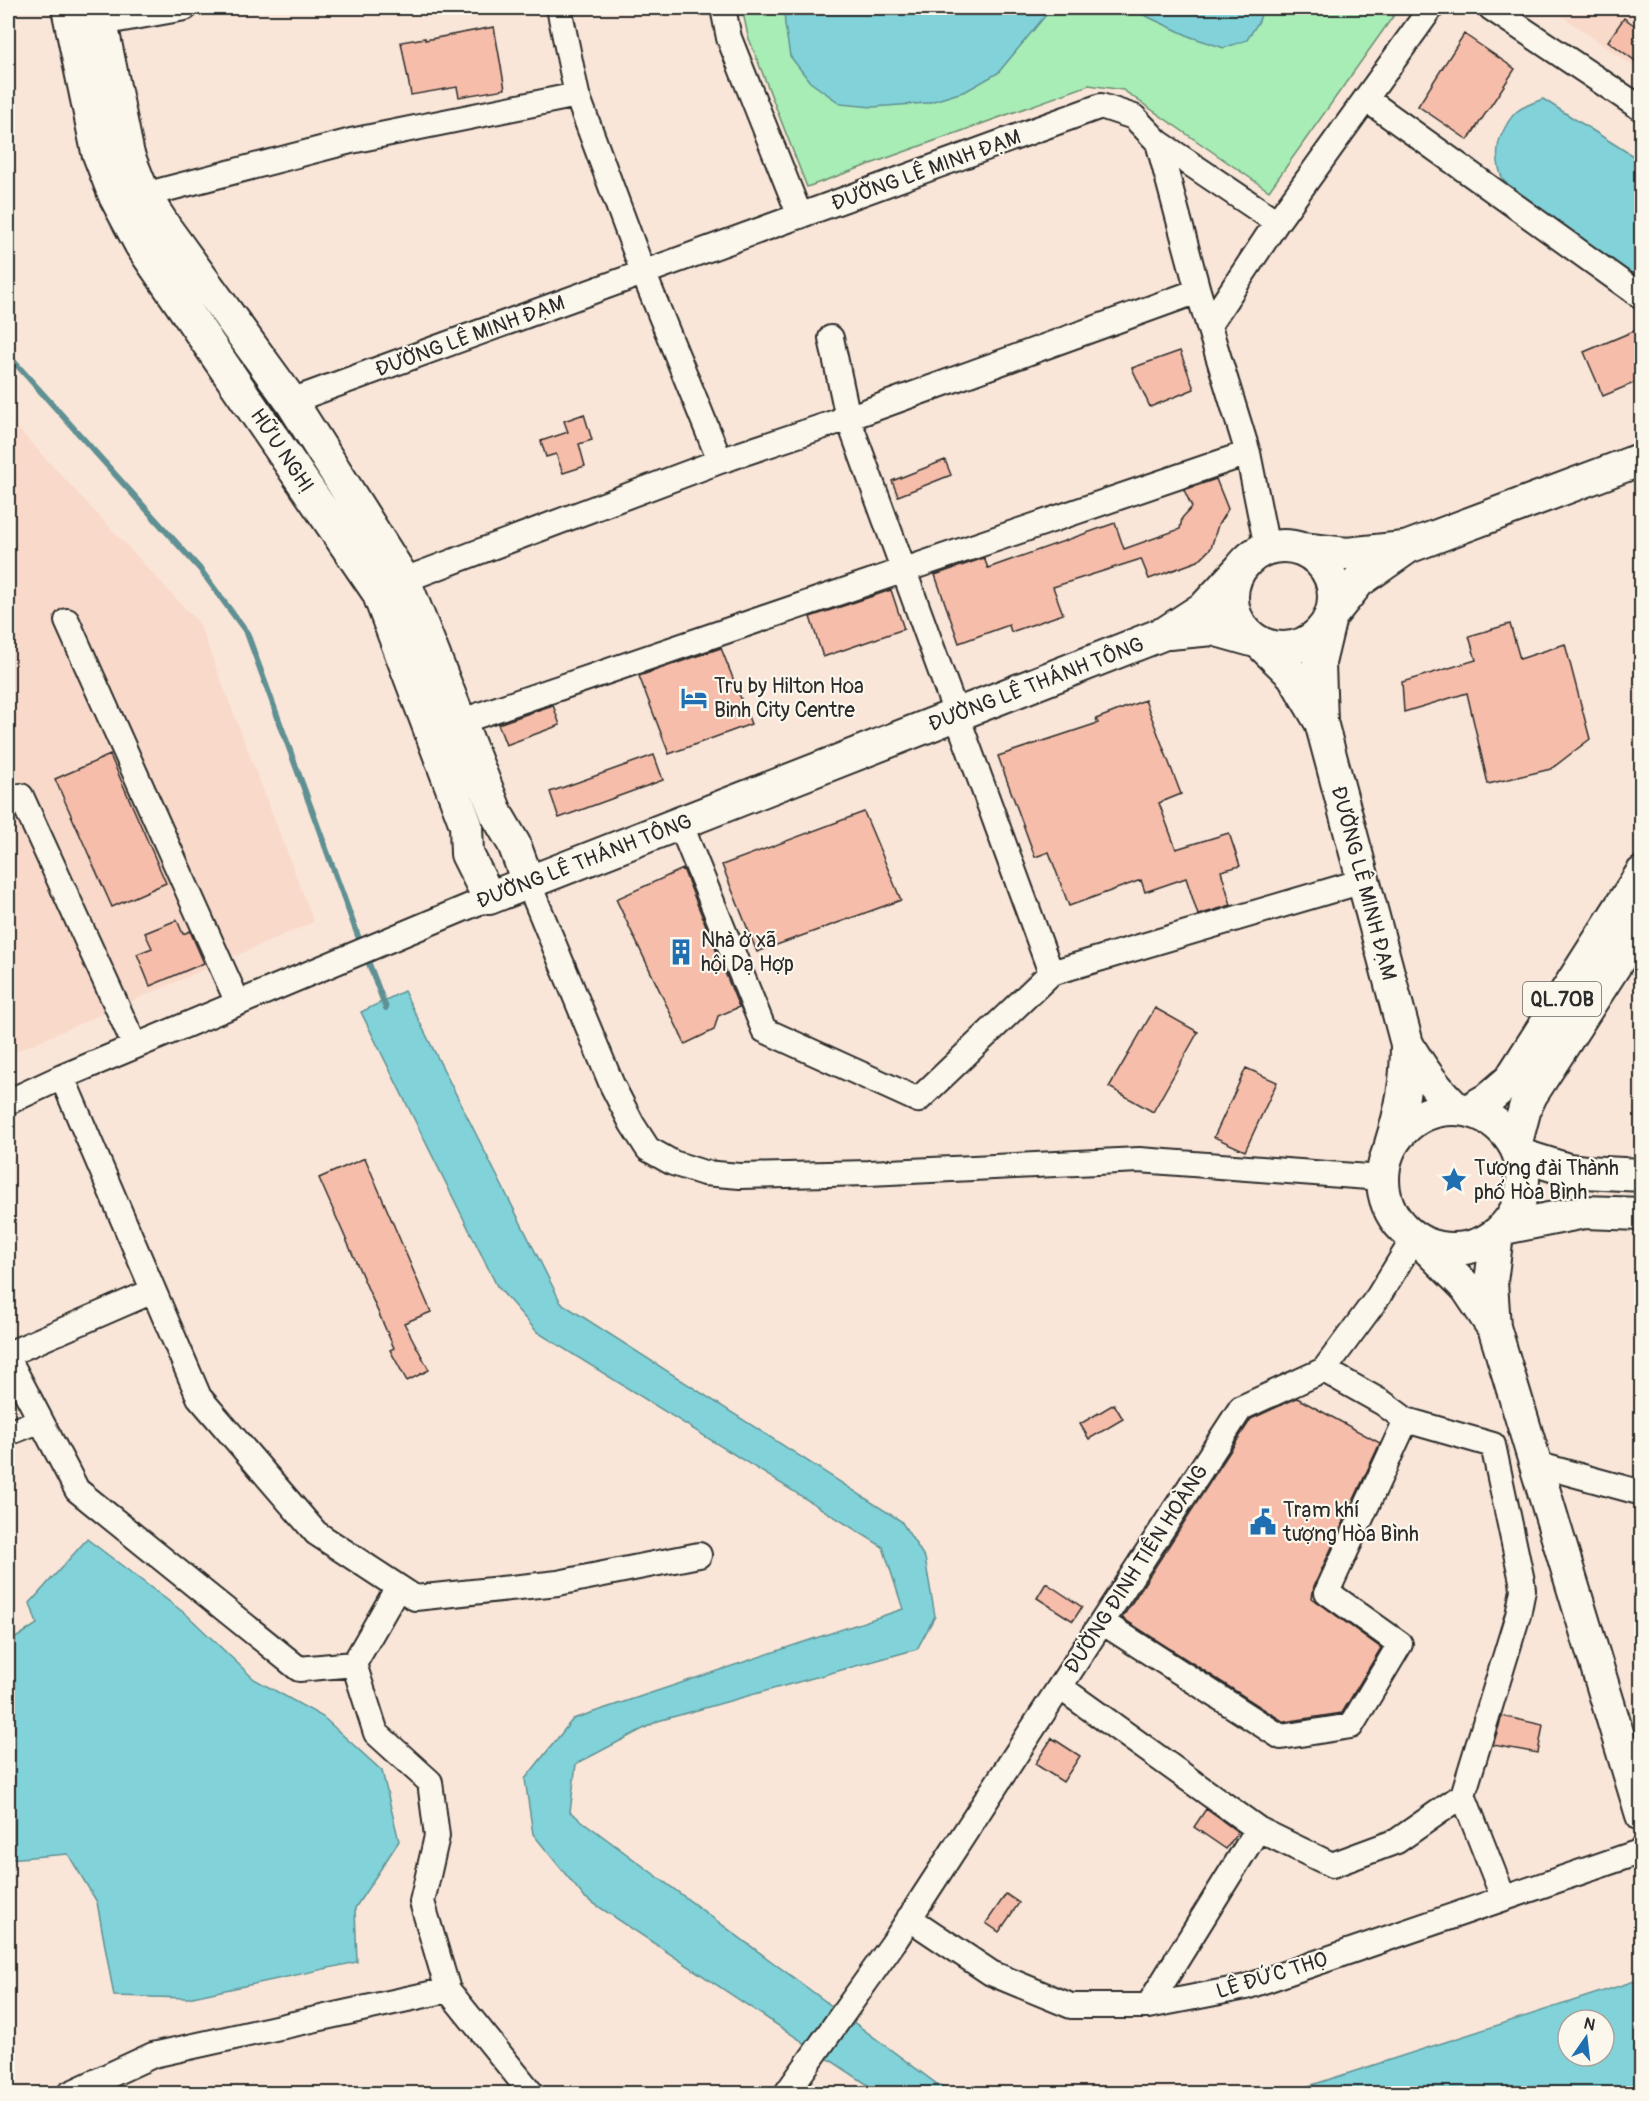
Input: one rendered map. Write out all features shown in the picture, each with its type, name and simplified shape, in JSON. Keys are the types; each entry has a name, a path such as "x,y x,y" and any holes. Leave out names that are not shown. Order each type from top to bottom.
{"main road":[{"name":"HỮU NGHỊ","path":"68,8 98,152 115,196 141,244 378,592 466,825 467,854 489,898"},
{"name":"HỮU NGHỊ","path":"99,15 128,155 144,195 166,229 291,401 404,580 497,815 514,844 528,882"},
{"path":"1259,642 1275,647 1292,647 1308,642 1321,631 1359,580 1408,547 1641,459"},
{"path":"319,504 345,487"},
{"path":"1321,722 1293,675 1246,631 1236,617 1232,600 1234,584 1241,568 1252,556 1267,548 1284,546 1347,554 1408,547"},
{"path":"1301,548 1327,569 1333,585 1335,601 1319,663 1321,722"},
{"name":"ĐƯỜNG LÊ THÁNH TÔNG","path":"489,898 1165,633 1205,607 1241,568"},
{"name":"ĐƯỜNG LÊ THÁNH TÔNG","path":"1165,633 1213,629 1259,642"},
{"name":"ĐƯỜNG LÊ MINH ĐẠM","path":"1321,722 1407,1044 1421,1069 1435,1087 1463,1109"},
{"name":"QL.70B","path":"1463,1109 1488,1099 1510,1080 1641,873"},
{"name":"QL.70B","path":"1517,1151 1525,1108 1531,1095 1641,922"},
{"name":"ĐƯỜNG LÊ MINH ĐẠM","path":"1391,1144 1405,1095 1407,1044"},
{"path":"1494,1327 1467,1288 1405,1230 1390,1212 1383,1189 1385,1160 1391,1144 1403,1128 1419,1117 1438,1110 1463,1109 1496,1123 1510,1138 1517,1151 1524,1174 1522,1194 1515,1212 1501,1231 1491,1282 1494,1327 1641,1815"},
{"path":"1517,1151 1568,1170 1585,1173 1641,1175"},
{"path":"1418,1240 1440,1248 1461,1249 1480,1244 1501,1231 1584,1212 1641,1214"}],"street":[{"path":"99,15 185,8"},
{"path":"559,8 577,95 644,273 720,461"},
{"path":"723,8 729,38 800,216"},
{"path":"1209,325 1277,222 1431,8"},
{"path":"1491,8 1641,109"},
{"path":"144,195 351,141 577,95"},
{"path":"1366,99 1641,297"},
{"name":"ĐƯỜNG LÊ MINH ĐẠM","path":"291,401 1101,106 1134,117 1158,142 1198,291 1248,453 1267,548"},
{"path":"1158,142 1277,222"},
{"path":"404,580 720,461 848,418 1198,291"},
{"path":"831,338 848,418 1051,973"},
{"path":"459,722 1248,453"},
{"path":"67,621 238,1003"},
{"path":"21,796 135,1046"},
{"path":"680,823 764,1030 918,1100 1051,973 1363,881"},
{"path":"528,882 617,1095 648,1149 673,1163 705,1173 740,1176 846,1174 1139,1160 1382,1178"},
{"name":"ĐƯỜNG LÊ THÁNH TÔNG","path":"8,1102 135,1046 489,898"},
{"path":"62,1077 198,1397 316,1533 415,1598 546,1584 699,1555"},
{"name":"ĐƯỜNG ĐINH TIÊN HOÀNG","path":"786,2094 894,1942 1241,1408 1324,1370 1418,1240"},
{"path":"8,1354 153,1291"},
{"path":"8,1358 77,1490 299,1669 354,1664"},
{"path":"1059,1687 1258,1829 1332,1865 1396,1841 1463,1795 1522,1598 1522,1581 1493,1445 1406,1420 1383,1403 1324,1370"},
{"path":"8,1433 39,1420"},
{"path":"1102,1622 1281,1737 1351,1726 1400,1644 1327,1592 1406,1420"},
{"path":"1536,1464 1641,1493"},
{"path":"398,1587 354,1664 376,1733 430,1782 437,1836 422,1902 448,1990 532,2094"},
{"path":"1463,1795 1503,1897"},
{"path":"1148,2006 1258,1829"},
{"name":"LÊ ĐỨC THỌ","path":"909,1918 991,1972 1071,2006 1148,2006 1246,1987 1641,1851"},
{"path":"69,2094 153,2055 448,1990"}],"shaded area":[{"path":"1550,8 1641,8 1641,72"},
{"path":"8,418 199,623 314,922 8,1055"}],"green space":[{"path":"742,8 1399,8 1269,191 1123,90 1089,85 807,187 748,36"}],"water":[{"path":"784,8 1056,8 1050,10 998,73 966,91 927,103 873,107 841,104 810,82 790,56"},
{"path":"1129,8 1263,8 1259,21 1247,40 1224,48 1191,37"},
{"path":"1543,99 1641,161 1641,277 1636,277 1550,221 1512,190 1503,179 1498,154 1499,142 1505,128 1517,112"},
{"path":"404,991 561,1303 901,1521 925,1558 935,1616 917,1649 658,1721 576,1764 570,1812 937,2084 958,2093 880,2093 584,1897 533,1834 525,1779 573,1719 903,1609 883,1547 537,1332 497,1286 361,1012"},
{"path":"87,1539 187,1615 254,1679 323,1717 382,1771 399,1841 355,1908 357,1962 188,1998 114,1996 97,1902 68,1854 8,1859 8,1643 37,1624 30,1603"},
{"path":"1641,1979 1641,2093 1287,2093"}],"building":[{"path":"1624,18 1641,30 1641,65 1608,41"},
{"path":"494,27 505,89 459,97 457,87 411,95 401,42 425,38 425,40"},
{"path":"1464,34 1515,69 1468,140 1418,106"},
{"path":"1641,328 1641,380 1603,396 1584,352"},
{"path":"1180,351 1194,389 1150,407 1132,368"},
{"path":"584,414 592,440 579,444 585,466 563,473 556,454 546,457 541,441 568,432 564,421"},
{"path":"945,460 951,475 898,496 892,481"},
{"path":"1216,479 1228,509 1218,525 1211,548 1198,561 1149,579 1141,559 1053,587 1063,614 1011,632 1009,625 959,643 935,575 984,558 988,568 1115,523 1124,549 1180,529 1182,518 1192,507 1184,490"},
{"path":"891,590 904,629 823,657 810,617"},
{"path":"1510,624 1520,659 1565,644 1590,739 1551,769 1488,784 1467,693 1404,712 1402,682 1476,660 1469,636"},
{"name":"Tru by Hilton Hoa Binh City Centre","path":"721,648 751,724 669,754 639,676"},
{"path":"1145,700 1181,794 1159,803 1176,849 1229,833 1240,866 1221,871 1231,905 1198,915 1186,878 1145,892 1141,880 1069,906 1049,852 1035,857 998,756 1098,723 1096,719"},
{"path":"553,705 560,725 506,745 498,724"},
{"path":"110,755 166,883 112,907 55,779"},
{"path":"654,755 663,780 559,818 550,792"},
{"path":"864,812 901,900 757,952 722,865"},
{"name":"Nhà ở xã hội Dạ Hợp","path":"683,869 739,1007 718,1016 714,1030 685,1044 616,899"},
{"path":"177,920 183,934 190,931 204,963 150,986 137,954 152,948 145,933"},
{"path":"1155,1008 1198,1032 1153,1112 1109,1087"},
{"path":"1246,1068 1277,1082 1245,1151 1214,1137"},
{"path":"365,1158 431,1312 404,1323 429,1370 407,1381 390,1350 394,1348 319,1178"},
{"name":"Trạm khí tượng Hòa Bình","path":"1297,1398 1380,1443 1314,1586 1312,1598 1381,1648 1342,1713 1284,1722 1122,1618 1251,1419"},
{"path":"1114,1404 1123,1419 1089,1439 1080,1424"},
{"path":"1046,1583 1082,1607 1073,1621 1037,1598"},
{"path":"1502,1716 1543,1725 1538,1753 1493,1745"},
{"path":"1052,1738 1080,1756 1063,1782 1035,1764"},
{"path":"1206,1809 1238,1832 1226,1849 1194,1827"},
{"path":"1006,1894 1019,1903 999,1932 986,1923"}],"waterway":[{"path":"8,355 200,569 247,633 362,947"},
{"path":"366,956 386,1008"}],"place":[{"name":"Tru by Hilton Hoa Binh City Centre","path":"694,698"},
{"name":"Nhà ở xã hội Dạ Hợp","path":"681,952"},
{"name":"Tượng đài Thành phố Hòa Bình","path":"1454,1180"},
{"name":"Trạm khí tượng Hòa Bình","path":"1263,1522"}]}
